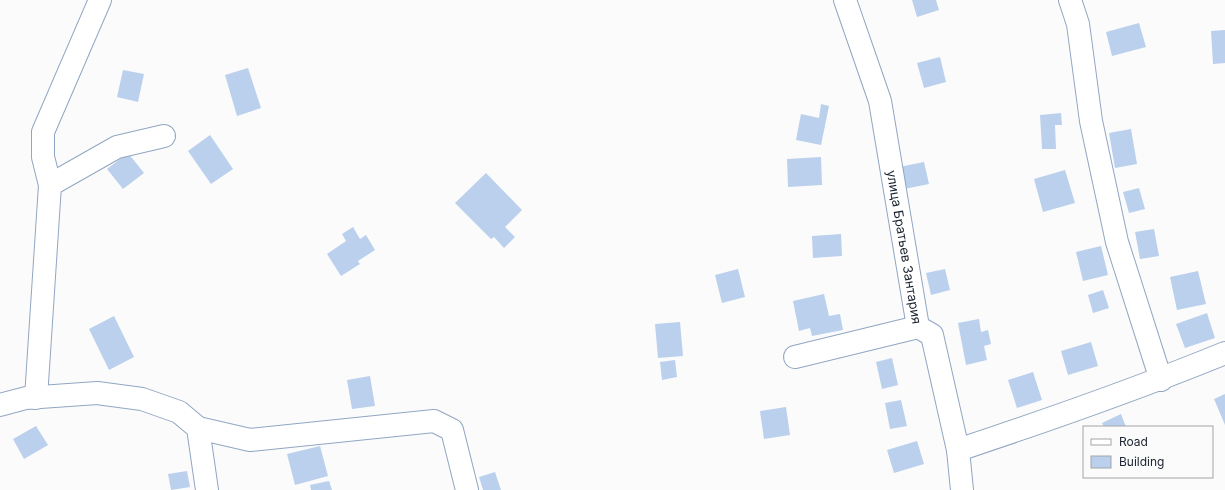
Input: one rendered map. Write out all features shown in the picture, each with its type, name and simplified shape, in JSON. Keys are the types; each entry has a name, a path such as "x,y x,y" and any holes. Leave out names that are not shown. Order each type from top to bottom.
{"street":[{"path":"36,398 50,184 43,157 43,132 100,0"},
{"name":"улица Братьев Зантария","path":"845,0 880,100 918,327 932,335 958,450 962,490"},
{"path":"1070,0 1078,24 1091,121 1117,242 1161,380"},
{"path":"50,184 117,147 164,136"},
{"path":"795,357 918,327"},
{"path":"958,450 1070,413 1161,380 1225,353"},
{"path":"0,405 36,398 97,393 142,399 179,412 198,428 250,440 434,421 452,430 468,490"},
{"path":"198,428 207,490"}],"building":[{"path":"912,0 936,0 939,10 917,17"},
{"path":"1139,23 1146,47 1112,56 1106,32"},
{"path":"1225,30 1225,63 1213,64 1211,31"},
{"path":"940,57 946,82 924,88 917,63"},
{"path":"248,68 261,108 237,116 225,75"},
{"path":"123,70 144,74 138,102 117,97"},
{"path":"821,104 829,106 821,145 796,140 801,114 819,118"},
{"path":"1061,113 1062,125 1055,125 1056,149 1042,149 1040,115"},
{"path":"1131,129 1137,164 1115,168 1109,133"},
{"path":"210,135 233,169 211,184 188,151"},
{"path":"128,153 144,173 123,189 107,169"},
{"path":"821,157 822,185 788,187 787,159"},
{"path":"924,162 929,184 904,189 899,167"},
{"path":"1065,170 1075,203 1043,212 1034,179"},
{"path":"486,173 522,210 505,227 515,237 504,248 494,237 491,239 455,203"},
{"path":"1139,188 1145,209 1129,213 1123,192"},
{"path":"353,227 360,239 366,235 375,250 358,261 360,264 341,276 327,254 346,241 342,234"},
{"path":"1154,229 1159,256 1140,259 1135,232"},
{"path":"841,234 842,256 813,258 812,236"},
{"path":"1101,246 1108,275 1083,281 1076,252"},
{"path":"738,269 745,297 722,303 715,275"},
{"path":"945,269 950,290 931,295 926,273"},
{"path":"1198,271 1206,304 1177,310 1170,277"},
{"path":"1103,290 1109,308 1093,313 1088,295"},
{"path":"824,294 829,316 840,314 843,330 812,336 810,328 799,331 793,301"},
{"path":"1207,313 1215,338 1185,348 1176,324"},
{"path":"114,316 134,357 109,370 89,329"},
{"path":"979,319 981,332 988,330 991,344 984,346 987,360 966,365 958,323"},
{"path":"680,322 683,356 658,358 655,324"},
{"path":"1091,342 1098,366 1068,375 1061,351"},
{"path":"892,358 898,385 882,389 876,362"},
{"path":"675,360 677,377 662,380 660,362"},
{"path":"1033,372 1042,400 1017,408 1008,380"},
{"path":"370,376 375,406 352,409 347,380"},
{"path":"1225,394 1225,425 1214,399"},
{"path":"901,400 907,426 890,429 885,403"},
{"path":"786,407 790,435 764,439 760,411"},
{"path":"1121,414 1126,426 1104,426 1102,423"},
{"path":"36,426 48,445 24,459 13,439"},
{"path":"917,441 924,464 894,473 887,450"},
{"path":"320,446 328,476 295,485 287,454"},
{"path":"187,471 190,487 171,490 168,474"},
{"path":"495,472 501,490 483,490 479,477"},
{"path":"329,481 332,490 311,490 310,485"}]}
